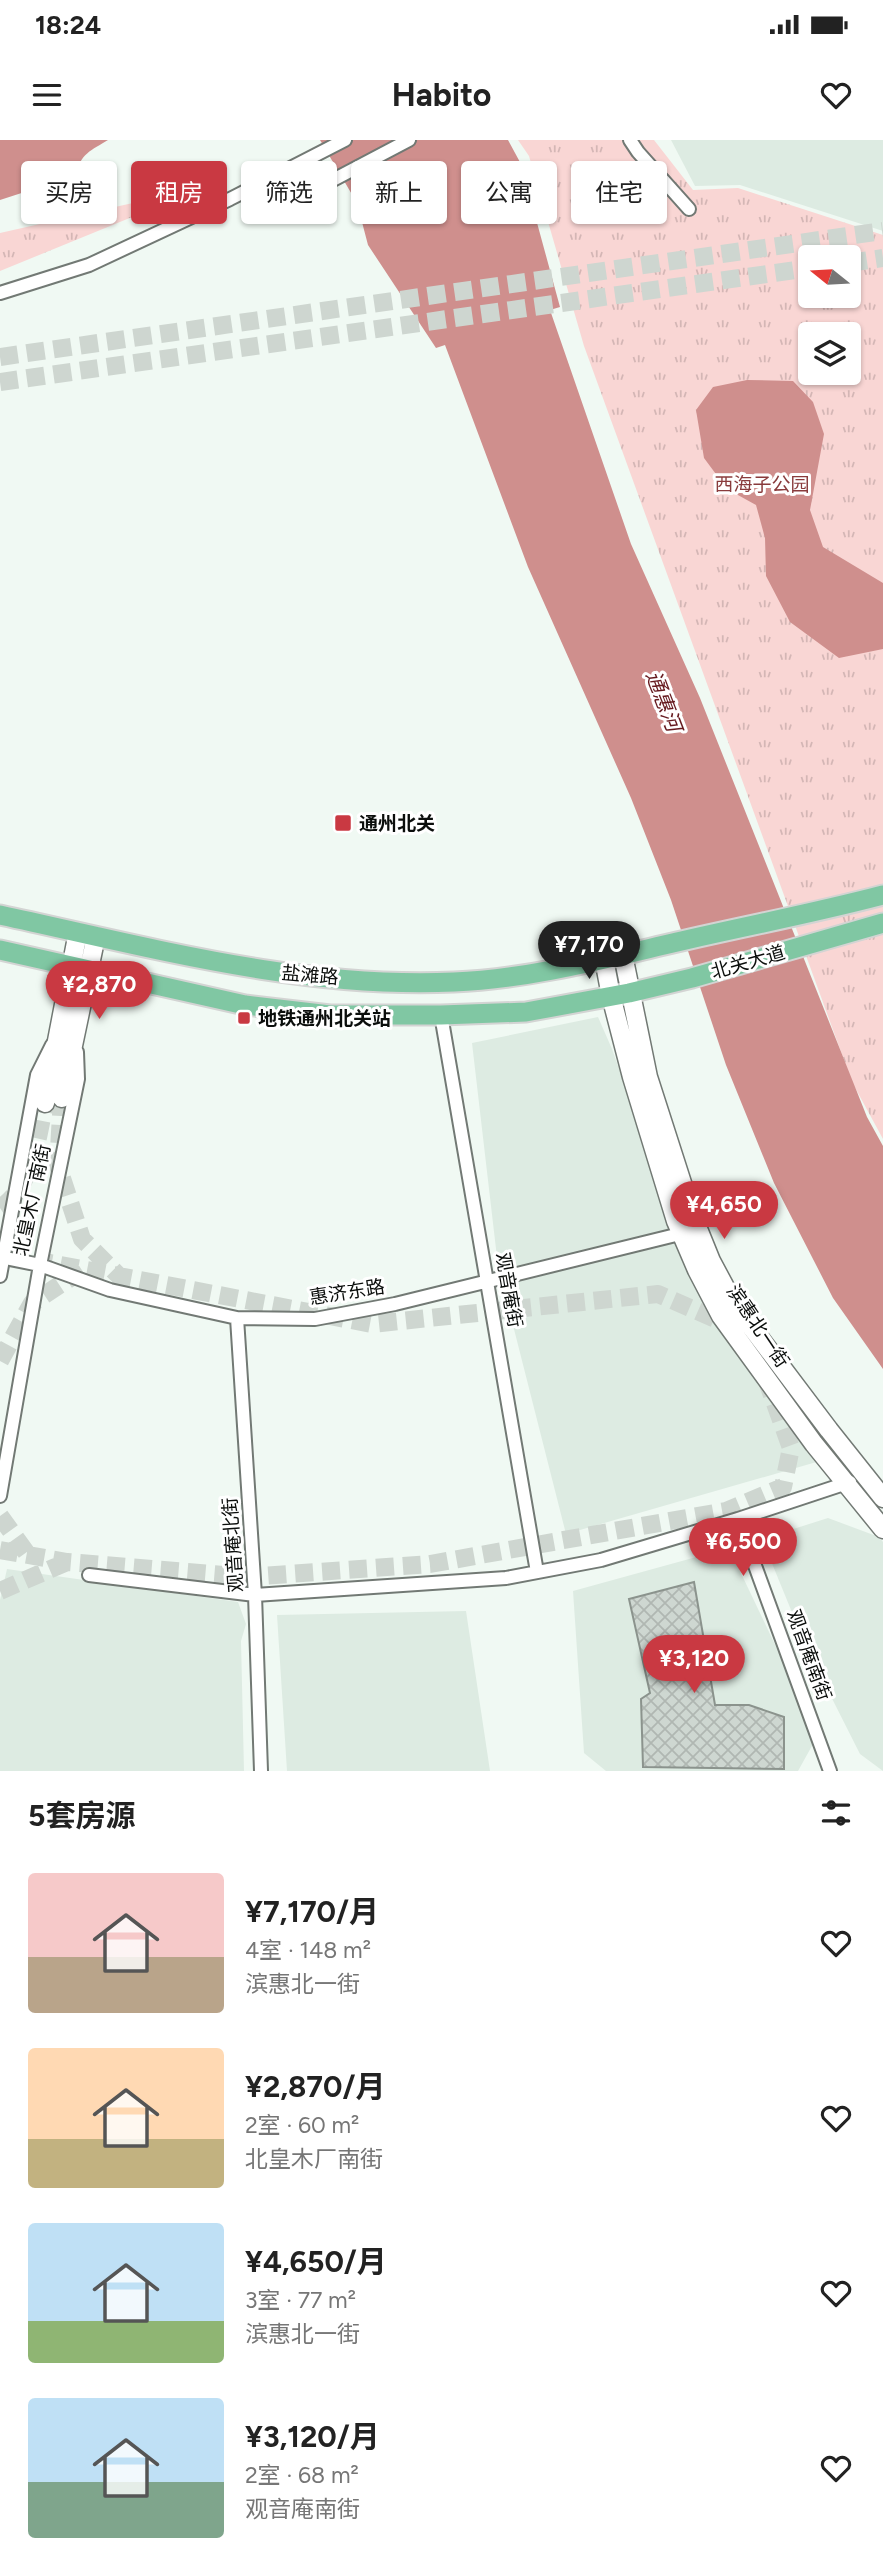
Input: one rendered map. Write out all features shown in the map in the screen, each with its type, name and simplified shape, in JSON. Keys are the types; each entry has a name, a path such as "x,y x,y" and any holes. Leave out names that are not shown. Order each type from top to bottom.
{"main road":[{"name":"北关大道","path":"613,957 878,896"},
{"name":"盐滩路","path":"0,915 241,968 379,981 454,982 520,975 613,957"},
{"name":"北关大道","path":"620,994 664,985 883,923"},
{"name":"盐滩路","path":"0,950 268,1008 330,1015 526,1012 620,994"}],"street":[{"path":"306,161 345,140"},
{"path":"337,178 409,140"},
{"path":"630,140 689,209"},
{"path":"0,293 89,265 241,193"},
{"name":"北皇木厂南街","path":"53,1100 87,934"},
{"name":"滨惠北一街","path":"613,957 632,1077 721,1316 846,1484 883,1528"},
{"name":"观音庵街","path":"441,1015 537,1572"},
{"name":"北皇木厂南街","path":"0,1276 37,1075 67,1034"},
{"name":"北皇木厂南街","path":"0,1496 40,1265 78,1079 67,1034"},
{"name":"滨惠北一街","path":"690,1231 711,1261 734,1304 883,1498"},
{"name":"惠济东路","path":"2,1258 40,1265 110,1290 237,1318 315,1319 396,1304 690,1231"},
{"name":"观音庵北街","path":"237,1318 255,1595 261,1771"},
{"path":"89,1575 255,1595 506,1578 601,1560 846,1484 862,1474"},
{"name":"观音庵南街","path":"738,1519 830,1771"}],"shaded area":[{"path":"671,140 883,140 883,231 740,185 695,186"},
{"path":"598,1017 682,1245 744,1365 820,1461 566,1534 498,1266 472,1043"},
{"path":"828,1518 879,1537 883,1542 883,1771 860,1754 807,1649 762,1539"},
{"path":"729,1548 818,1735 798,1771 606,1771 584,1753 573,1591"},
{"path":"7,1569 238,1602 246,1624 241,1641 244,1771 0,1771 0,1600"},
{"path":"466,1611 490,1771 287,1771 277,1615"}],"green space":[{"name":"西海子公园","path":"518,140 654,140 693,190 738,188 883,235 883,1139 852,1082 584,346 549,224 557,224 557,161 530,161"},
{"path":"131,203 131,217 117,223 117,207"},
{"path":"40,224 115,224 0,271 0,233"}],"water":[{"path":"0,140 108,140 81,161 21,161 21,193 0,200"},
{"name":"通惠河","path":"320,140 508,140 519,161 461,161 461,224 537,224 560,307 550,310 631,544 700,698 867,1117 883,1146 883,1369 833,1298 774,1183 726,1065 671,900 631,798 528,567 445,345 436,348 368,245 362,224 447,224 447,161 351,161 351,193 337,169 337,161 332,161"},
{"path":"747,380 793,381 813,402 824,434 810,510 823,547 883,583 883,649 839,658 790,622 766,576 765,538 756,505 727,489 704,458 696,410 713,387"}],"building":[{"path":"694,1582 715,1705 749,1705 784,1717 784,1769 643,1767 641,1699 650,1693 629,1599"}],"tunnel":[{"path":"0,357 883,231"},
{"path":"861,261 883,258"},
{"path":"0,382 798,270"},
{"path":"62,1098 58,1166 82,1239 120,1277"},
{"path":"0,1208 11,1199 27,1175 45,1103"},
{"path":"34,1260 372,1324 658,1294 734,1327"},
{"path":"0,1361 32,1303 84,1269"},
{"path":"0,1550 67,1562 247,1577 430,1564 726,1511 783,1487 791,1448 768,1384"},
{"path":"0,1516 28,1555"},
{"path":"0,1591 67,1562"}],"place":[{"name":"通州北关","path":"343,823"},
{"name":"地铁通州北关站","path":"244,1018"}]}
